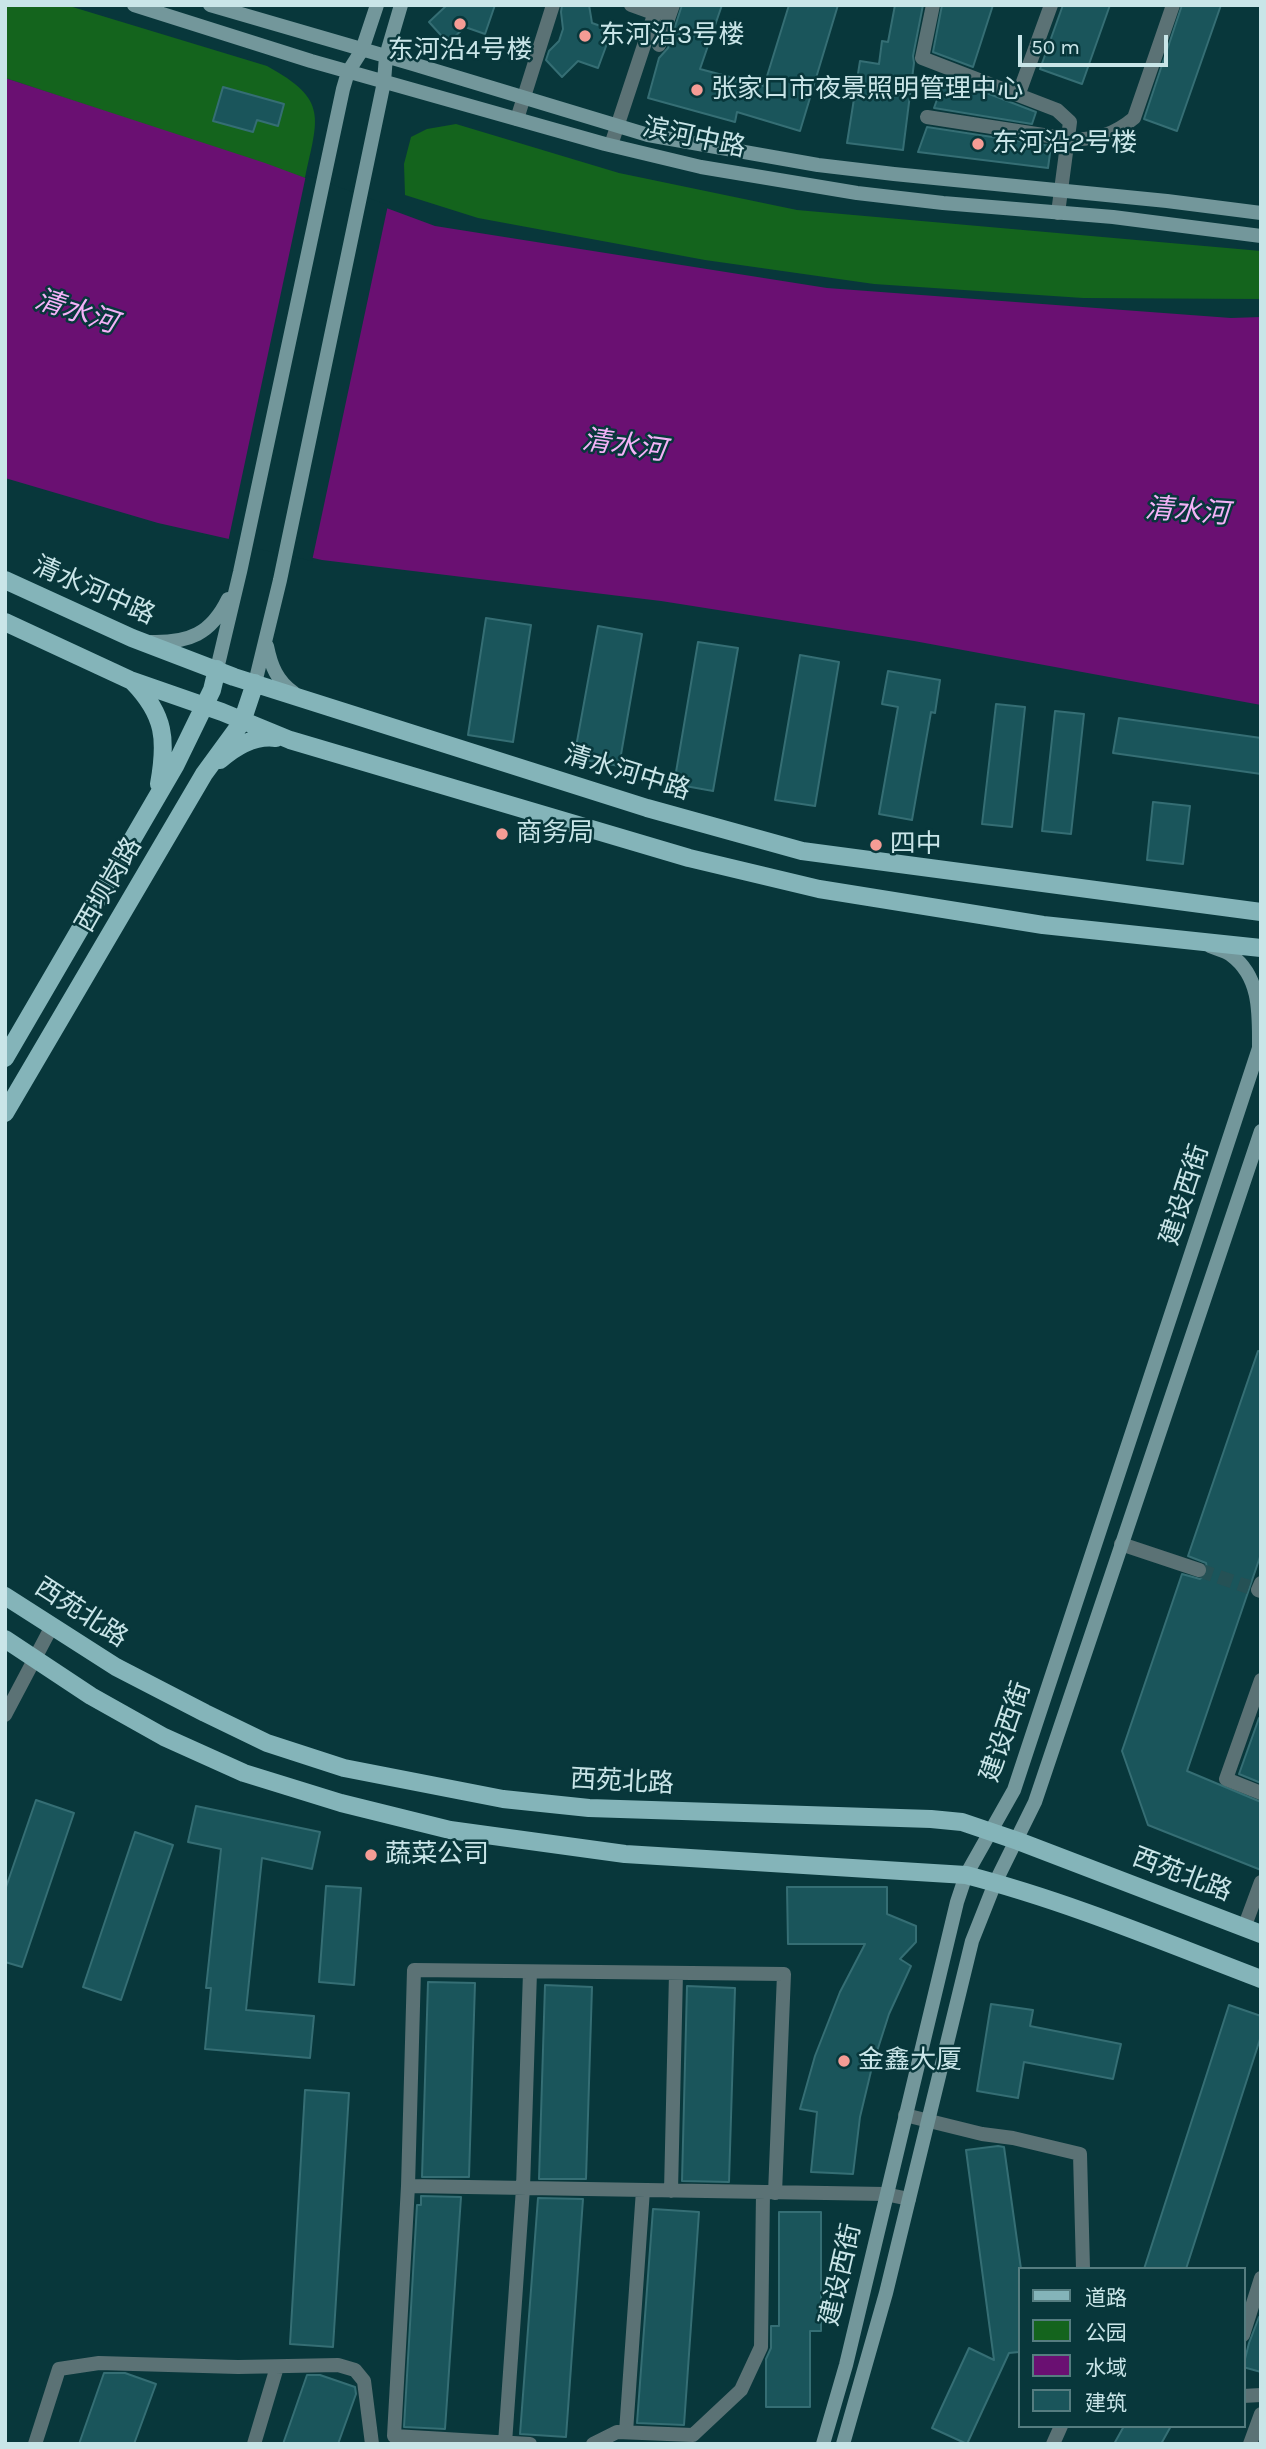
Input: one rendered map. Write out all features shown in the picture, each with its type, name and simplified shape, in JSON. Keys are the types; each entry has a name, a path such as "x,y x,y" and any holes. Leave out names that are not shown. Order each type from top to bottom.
{"main road":[{"name":"滨河中路","path":"134,5 348,72 611,145 701,167 818,187 943,203 1113,217 1261,236"},
{"name":"滨河中路","path":"210,5 386,55 648,135 818,165 1261,213"},
{"path":"217,669 348,72 362,50 377,5"},
{"path":"255,683 280,580 368,161 384,82 386,55 401,5"},
{"path":"142,642 185,640 205,630 220,616 239,574"},
{"name":"清水河中路","path":"5,580 142,642 303,701 647,808 803,851 1256,909"},
{"path":"5,622 130,680 290,740 689,858 819,889 1043,925 1261,948"},
{"path":"266,639 276,676 283,686 303,701"},
{"name":"西坝岗路","path":"5,1058 157,796 213,710 212,690 217,669"},
{"path":"212,690 220,679 234,677 244,684 248,695 240,711 234,713 213,710"},
{"path":"130,680 146,696 163,727 164,746 157,796"},
{"name":"西坝岗路","path":"5,1114 204,774 242,722 255,683"},
{"path":"204,774 231,750 255,739 268,737 290,740"},
{"name":"建设西街","path":"823,2444 846,2365 957,1902 966,1875 1014,1790 1260,1045 1256,989 1231,955 1199,942"},
{"name":"建设西街","path":"843,2444 886,2294 972,1941 995,1883 1035,1802 1261,1132"},
{"name":"西苑北路","path":"5,1596 116,1667 205,1713 267,1743 344,1768 503,1799 589,1808 962,1822 1252,1931"},
{"path":"5,1639 91,1696 164,1737 244,1773 341,1803 450,1830 625,1854 966,1875 1138,1931 1261,1979"}],"street":[{"path":"517,119 553,5"},
{"path":"611,145 659,10 631,5"},
{"path":"659,46 673,5"},
{"path":"933,5 922,58 1019,93 1058,110 1070,122 1058,213"},
{"path":"1019,93 1051,5"},
{"path":"927,117 1069,139 1084,140 1120,130 1134,118 1173,5"},
{"path":"1121,1544 1199,1570"},
{"path":"5,1715 52,1626"},
{"path":"1261,1680 1226,1779 1261,1793"},
{"path":"1252,1931 1261,1882"},
{"path":"530,2444 394,2435 408,2186 414,1970 784,1974 761,2347 741,2390 692,2435 626,2432 611,2434 593,2444"},
{"path":"505,2442 523,2188 530,1972"},
{"path":"671,2191 676,1973"},
{"path":"905,2115 1080,2154 1083,2267"},
{"path":"408,2186 885,2194 909,2199"},
{"path":"626,2432 643,2190"},
{"path":"1245,2329 1261,2278"},
{"path":"34,2444 60,2369 99,2363 278,2367 338,2365 355,2370 364,2381 372,2444"},
{"path":"254,2444 278,2367"},
{"path":"1250,2444 1261,2414"},
{"path":"1053,2444 1060,2428"}],"green space":[{"path":"5,5 66,5 267,66 301,89 310,100 315,125 305,178 5,78"},
{"path":"456,124 619,173 797,210 1261,251 1261,299 1083,298 874,284 705,260 478,218 405,195 404,164 411,137 427,129"}],"water":[{"name":"清水河","path":"5,78 265,163 435,226 827,288 1231,318 1261,317 1261,705 914,641 661,601 322,560 158,523 5,478"}],"pier":[{"path":"306,175 388,205 312,561 228,542"}],"building":[{"name":"东河沿4号楼","path":"447,5 495,5 485,34 465,27 448,43 429,22"},
{"name":"东河沿3号楼","path":"562,5 589,5 592,23 612,30 598,68 578,61 562,77 546,60 549,51 559,41 563,29"},
{"path":"682,5 722,5 700,69 764,86 789,5 838,5 800,131 737,112 735,122 648,98 659,58 668,48"},
{"path":"895,5 923,5 913,56 903,150 847,143 860,61 879,64 882,41 888,42"},
{"path":"942,5 993,5 973,67 933,52"},
{"path":"1063,5 1110,5 1082,84 1040,69"},
{"path":"1182,5 1221,5 1177,131 1144,119"},
{"path":"945,77 1036,112 1032,124 934,108"},
{"path":"223,87 284,104 278,126 257,120 253,132 213,121"},
{"name":"东河沿2号楼","path":"927,127 1051,146 1048,168 918,152"},
{"path":"486,618 531,625 513,742 468,735"},
{"path":"598,626 642,634 619,766 574,758"},
{"path":"698,642 738,648 713,791 674,784"},
{"path":"800,655 839,662 815,806 775,800"},
{"path":"888,671 940,680 935,713 931,712 912,820 879,814 898,707 882,704"},
{"path":"996,704 1025,707 1012,827 982,824"},
{"path":"1055,711 1084,714 1071,834 1042,831"},
{"path":"1119,718 1261,738 1261,774 1113,753"},
{"path":"1153,802 1190,806 1183,864 1147,860"},
{"path":"1258,1351 1261,1351 1261,1554 1187,1771 1261,1802 1261,1870 1148,1825 1122,1751 1182,1574 1200,1579 1208,1574 1206,1563 1188,1556"},
{"path":"1261,1718 1261,1783 1239,1774"},
{"path":"36,1800 74,1813 22,1967 5,1962 5,1890"},
{"path":"196,1806 320,1832 312,1869 262,1858 246,2010 314,2016 310,2058 205,2049 211,1988 206,1988 221,1849 188,1842"},
{"path":"135,1832 173,1845 121,2000 83,1987"},
{"path":"326,1886 361,1888 354,1985 319,1982"},
{"name":"金鑫大厦","path":"787,1887 887,1887 887,1914 916,1926 916,1942 900,1959 911,1966 889,2014 872,2067 860,2117 853,2174 811,2172 817,2112 800,2109 815,2056 840,1992 865,1944 788,1944"},
{"path":"428,1982 475,1983 469,2177 422,2177"},
{"path":"545,1985 592,1987 586,2179 539,2179"},
{"path":"687,1986 735,1988 729,2182 682,2181"},
{"path":"991,2004 1033,2010 1030,2026 1121,2044 1113,2079 1024,2062 1018,2098 977,2091"},
{"path":"1229,2005 1261,2016 1261,2036 1187,2267 1145,2267"},
{"path":"305,2090 349,2093 333,2347 290,2344"},
{"path":"1004,2147 1021,2267 1018,2267 1018,2352 1009,2353 967,2444 932,2428 969,2348 994,2360 966,2150"},
{"path":"421,2196 461,2197 445,2429 404,2427 417,2205 421,2205"},
{"path":"538,2198 583,2199 566,2437 520,2434"},
{"path":"653,2209 699,2212 684,2425 637,2423"},
{"path":"779,2212 821,2212 821,2331 810,2331 810,2407 766,2407 766,2359 771,2348 771,2326 779,2326"},
{"path":"1261,2317 1261,2372 1245,2368 1249,2343"},
{"path":"104,2373 125,2373 156,2384 134,2444 79,2444"},
{"path":"307,2375 320,2375 355,2387 356,2394 338,2444 283,2444"},
{"path":"1123,2428 1170,2428 1161,2444 1114,2444"}],"tunnel":[{"path":"1199,1570 1249,1587"}],"place":[{"name":"东河沿4号楼","path":"460,24"},
{"name":"东河沿3号楼","path":"585,36"},
{"name":"张家口市夜景照明管理中心","path":"697,90"},
{"name":"东河沿2号楼","path":"978,144"},
{"name":"商务局","path":"502,834"},
{"name":"四中","path":"876,845"},
{"name":"蔬菜公司","path":"371,1855"},
{"name":"金鑫大厦","path":"844,2061"}]}
